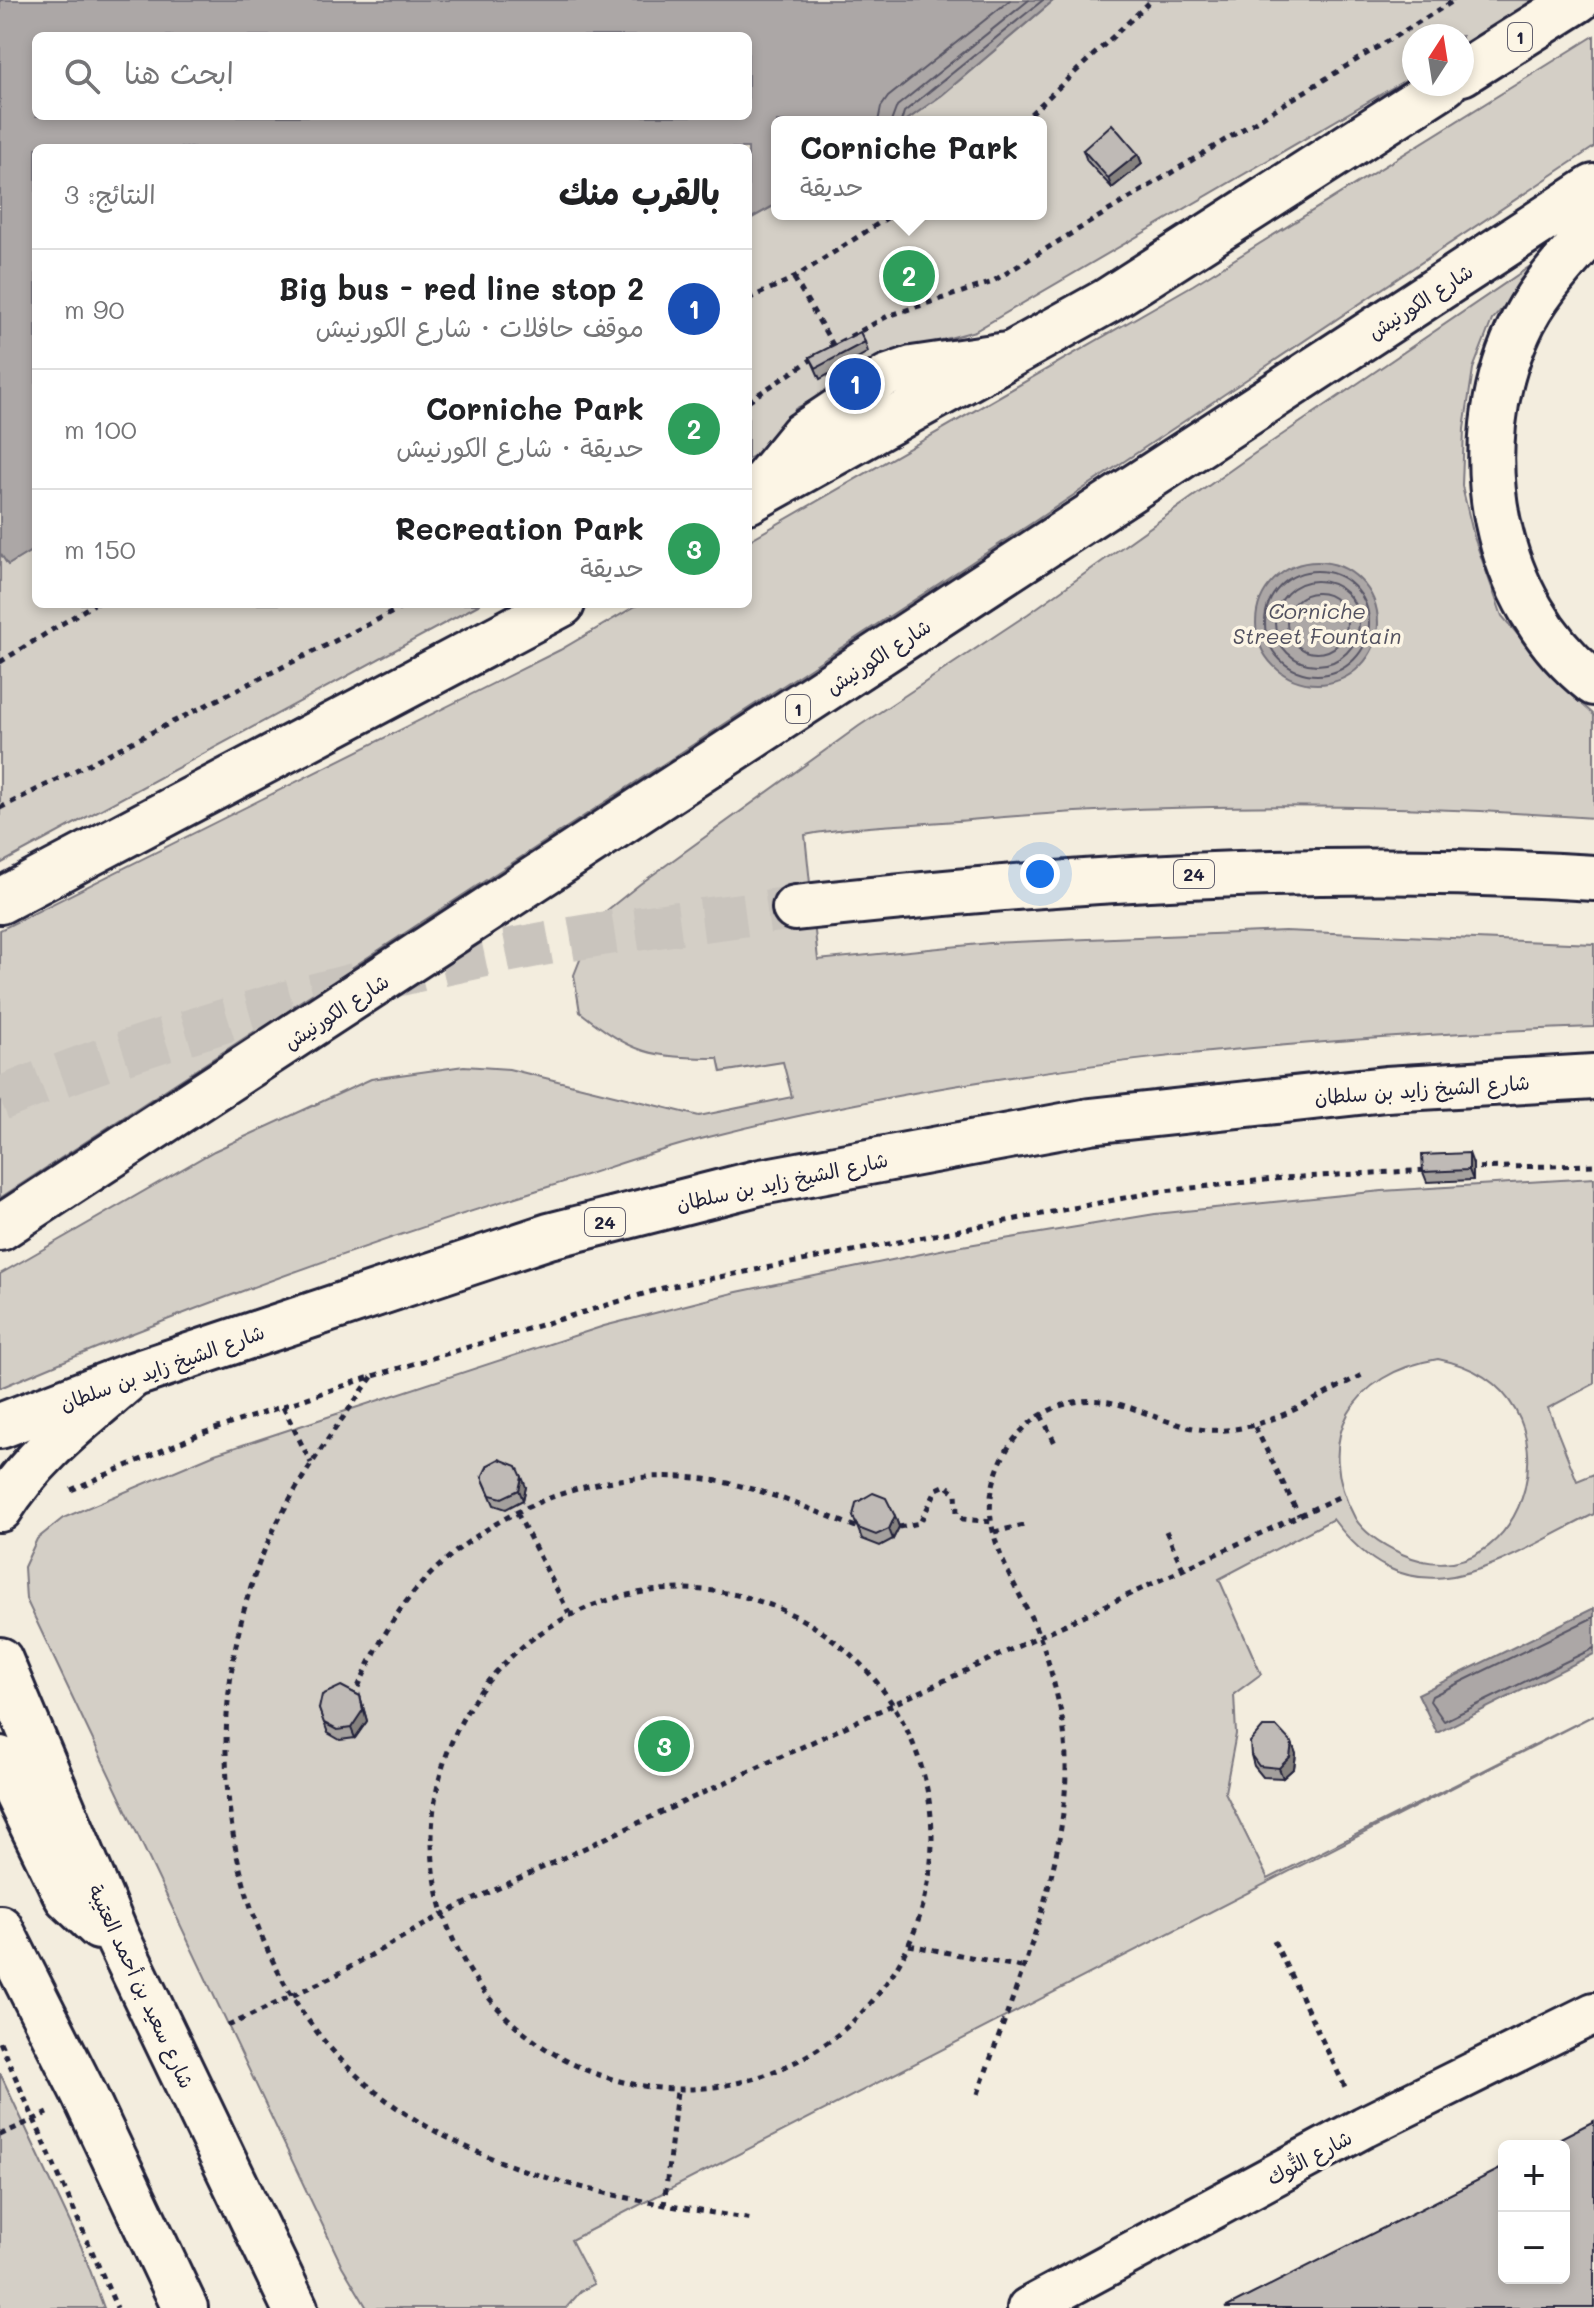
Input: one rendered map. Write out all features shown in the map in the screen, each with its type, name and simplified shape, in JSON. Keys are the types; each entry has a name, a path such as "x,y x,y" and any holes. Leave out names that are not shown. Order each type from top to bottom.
{"main road":[{"name":"1","path":"1474,65 1578,0"},
{"path":"752,498 1022,351 1426,96"},
{"name":"شارع الكورنيش","path":"0,1228 1594,187"},
{"path":"1594,229 1542,290 1518,330 1501,377 1491,447 1491,490 1500,532 1516,579 1544,630 1594,683"},
{"path":"0,901 554,608"},
{"name":"24","path":"795,908 992,887 1168,875 1341,870 1594,878"},
{"name":"شارع الشيخ زايد بن سلطان","path":"0,1426 132,1375 549,1236 761,1182 1090,1121 1386,1089 1592,1078"},
{"path":"0,1509 20,1476 132,1375"},
{"name":"شارع سعيد بن أحمد العتيبة","path":"0,1660 116,1935 295,2308"},
{"path":"0,1759 67,1897 97,1926 116,1935"},
{"path":"0,1928 84,2094 170,2288 185,2308"}],"street":[{"name":"شارع التُّوك","path":"1028,2308 1364,2127 1594,2013"}],"path":[{"path":"1028,116 1152,0"},
{"path":"752,398 833,345 888,316 990,283 1455,0"},
{"path":"752,297 794,278 884,220"},
{"path":"794,278 833,345"},
{"path":"0,662 88,608"},
{"path":"0,808 401,608"},
{"path":"1457,1169 1594,1165"},
{"path":"65,1492 200,1434 373,1376 663,1288 1155,1192 1283,1178 1441,1169"},
{"path":"978,2094 1054,1858 1065,1769 1061,1710 1039,1635 992,1522 990,1500 999,1461 1006,1447 1041,1415 1060,1406 1107,1400 1200,1429 1255,1427 1362,1375"},
{"path":"373,1376 311,1463 270,1538 254,1579 225,1713 226,1773 238,1871 253,1917 294,1997 319,2034 388,2101 432,2129 493,2160 583,2191 753,2219"},
{"path":"283,1407 311,1463"},
{"path":"1041,1415 1057,1447"},
{"path":"1255,1427 1299,1515"},
{"path":"353,1698 370,1661 420,1585 483,1532 517,1513 584,1486 668,1476 742,1486 856,1527"},
{"path":"899,1527 920,1523 941,1485 953,1488 957,1513 968,1523 992,1522"},
{"path":"228,2026 294,1997 445,1913 1343,1495"},
{"path":"517,1513 569,1613"},
{"path":"994,1532 1024,1525"},
{"path":"1166,1531 1183,1569"},
{"path":"701,1587 734,1592 775,1605 809,1623 853,1658 892,1703 916,1768 926,1809 929,1843 924,1909 909,1945 867,2012 833,2041 791,2064 746,2081 712,2089 677,2091 606,2078 543,2049 475,1976 445,1913 437,1877 434,1810 450,1743 480,1686 501,1661 532,1636 569,1613 630,1591 701,1587"},
{"path":"1274,1941 1364,2127"},
{"path":"909,1945 1021,1967"},
{"path":"0,2042 117,2308"},
{"path":"664,2206 677,2091"},
{"path":"0,2135 84,2094"}],"shaded area":[{"path":"1054,0 1543,0 1474,40 1474,24 1402,24 1402,82 975,331 902,351 795,409 760,453 752,457 752,218 771,207 771,220 1047,220 1047,116 912,116 942,95"},
{"path":"1594,36 1594,147 1032,523 0,1198 0,930 560,650 632,608 752,608 752,539 1193,285"},
{"path":"1557,248 1492,320 1473,369 1464,429 1462,486 1474,537 1502,616 1558,682 1594,715 1594,818 1437,809 1203,807 1047,814 866,827 805,835 818,960 990,943 1285,931 1594,944 1594,1027 1373,1038 1152,1058 934,1089 825,1110 675,1146 411,1231 272,1280 0,1388 0,1274 214,1151 371,1079 464,1066 509,1069 699,1116 792,1097 783,1062 721,1072 718,1058 644,1051 615,1037 580,1012 574,975 596,919 859,726 1028,614 1242,462"},
{"path":"32,550 32,608 473,608 0,864 0,553 8,565"},
{"path":"1594,1178 1594,1384 1548,1408 1577,1481 1594,1474 1594,1514 1491,1565 1458,1575 1426,1578 1395,1571 1364,1552 1333,1519 1219,1579 1261,1674 1234,1694 1236,1734 1225,1792 1268,1879 1594,1715 571,2240 594,2284 581,2291 566,2308 367,2308 342,2266 26,1599 24,1567 37,1539 63,1518 215,1454 604,1326 737,1292 950,1248 1155,1214 1382,1191","holes":["1438,1359 1486,1379 1515,1410 1528,1449 1525,1489 1509,1525 1481,1551 1445,1563 1402,1554 1376,1539 1355,1518 1343,1489 1338,1461 1340,1436 1348,1414 1363,1394 1383,1378"]},
{"path":"0,2073 81,2246 104,2308 0,2308"}],"water":[{"path":"0,0 1054,0 942,95 912,116 771,116 771,207 752,218 752,144 32,144 32,550 8,565 0,553"},
{"name":"Corniche Street Fountain","path":"1317,562 1340,567 1360,580 1373,600 1378,623 1373,646 1360,666 1340,679 1317,684 1294,679 1274,666 1261,646 1256,623 1261,600 1274,580 1294,567"},
{"path":"1594,1608 1594,1654 1437,1733 1418,1694"}],"building":[{"path":"1112,124 1138,154 1108,178 1083,150"},
{"path":"860,332 865,342 816,368 810,357"},
{"path":"1469,1153 1469,1170 1423,1172 1422,1155"},
{"path":"499,1459 517,1466 522,1477 519,1490 502,1498 490,1495 482,1477 488,1465"},
{"path":"873,1493 886,1498 895,1516 889,1529 876,1535 858,1528 853,1516 856,1503"},
{"path":"341,1686 360,1696 363,1710 351,1728 337,1730 324,1723 319,1709 322,1695"},
{"path":"1263,1727 1277,1727 1292,1743 1290,1757 1279,1768 1259,1766 1251,1755 1250,1742"},
{"path":"1594,2121 1594,2308 1225,2308 1498,2170 1498,2284 1570,2284 1570,2140 1557,2140"}],"tunnel":[{"path":"0,1099 200,1028 410,972 579,938 795,908"}],"place":[{"name":"Corniche Park","path":"909,276"},
{"name":"Big bus - red line stop 2","path":"855,384"},
{"name":"Recreation Park","path":"664,1746"}]}
